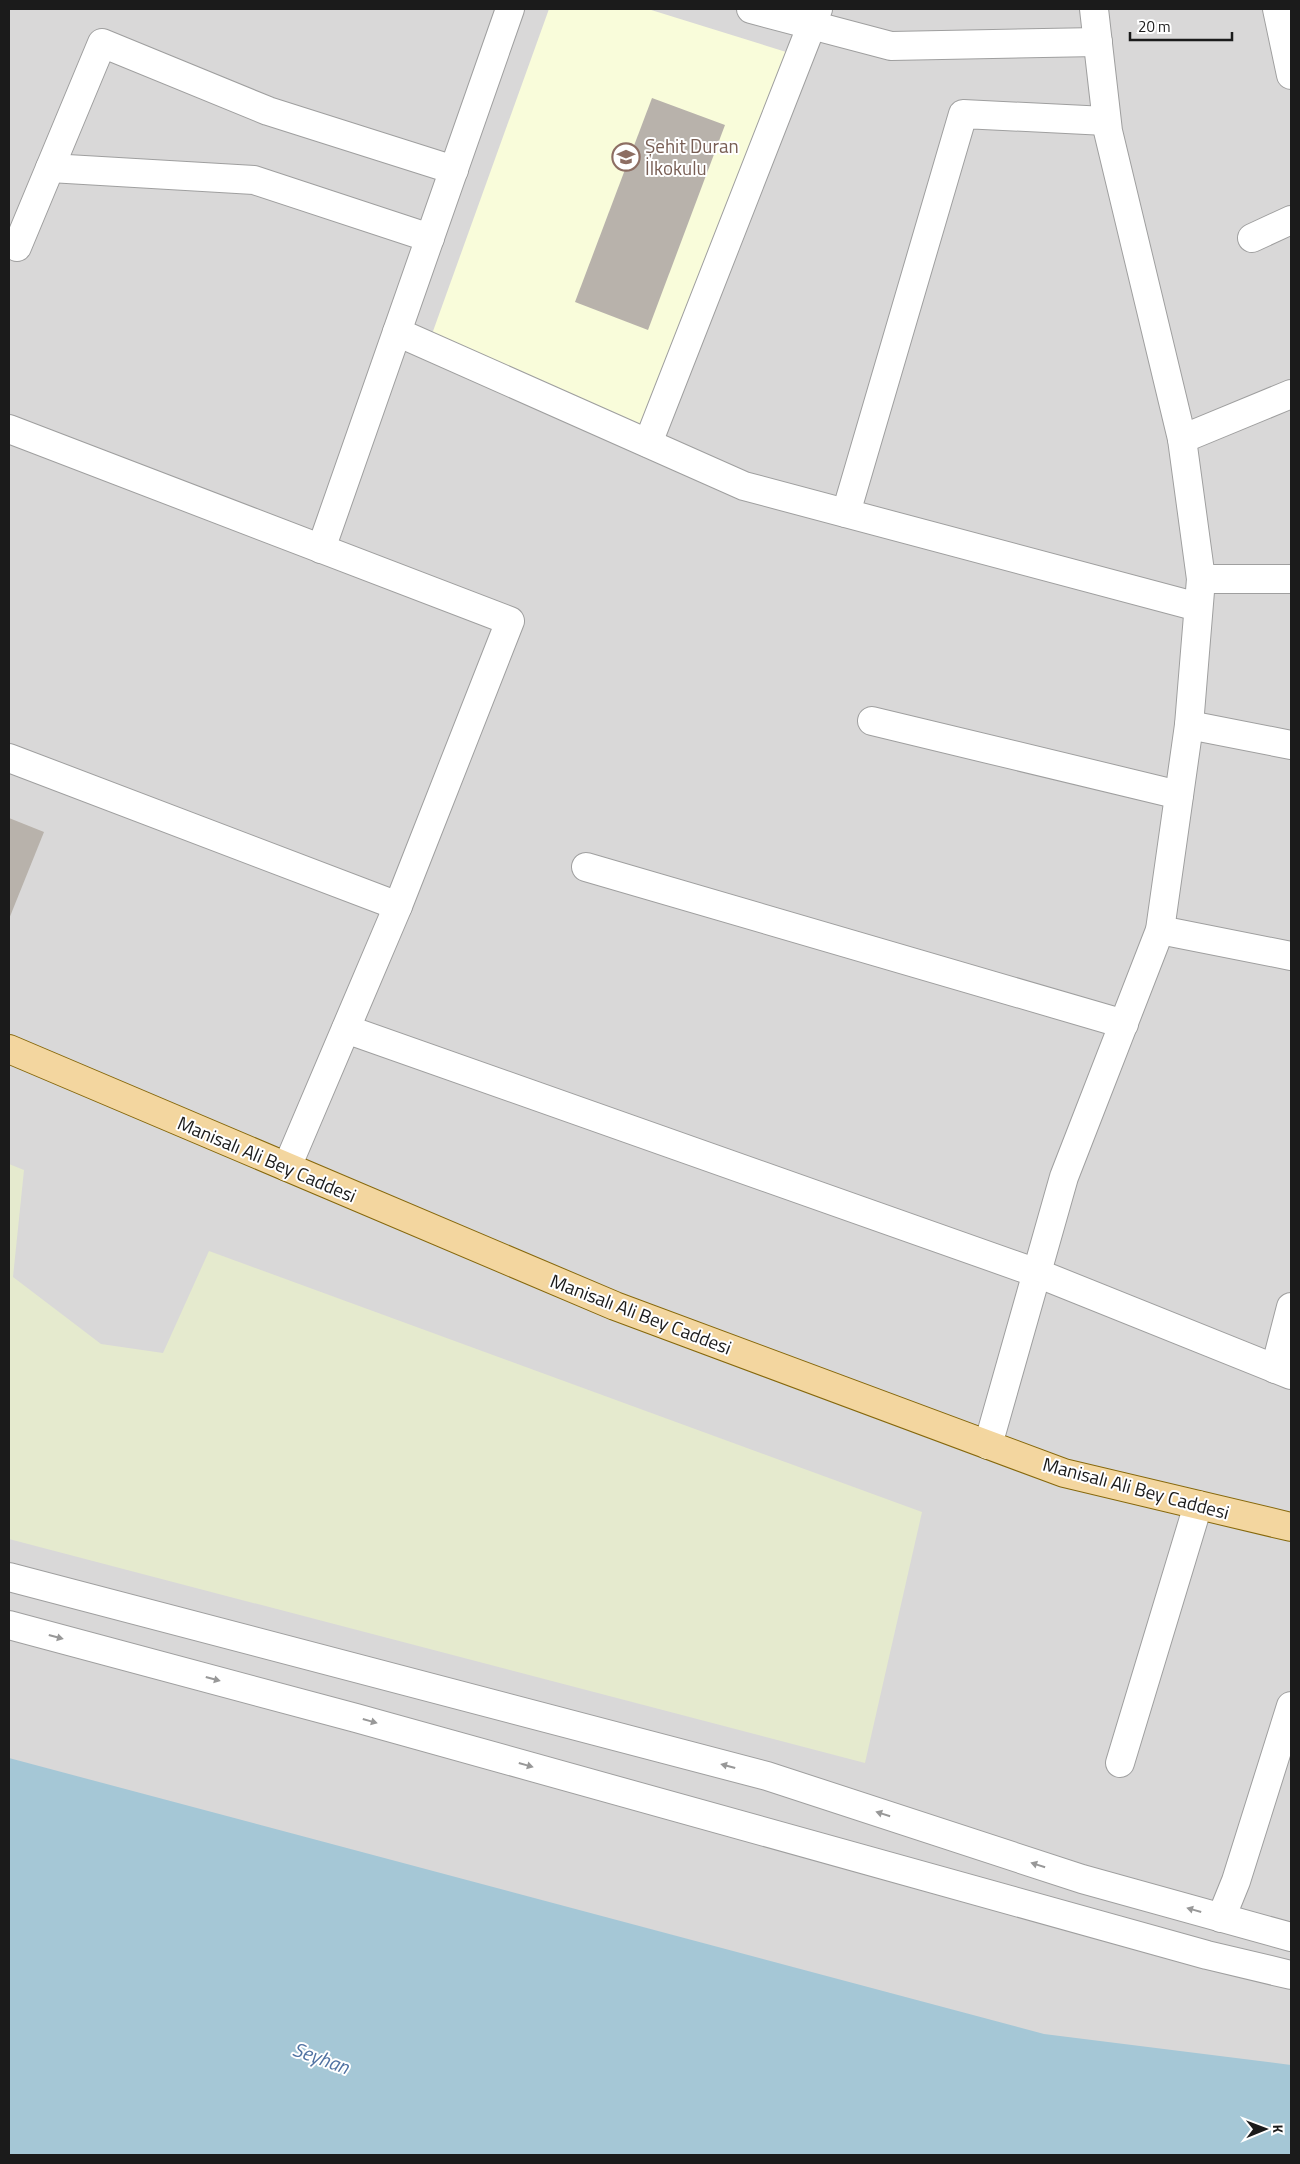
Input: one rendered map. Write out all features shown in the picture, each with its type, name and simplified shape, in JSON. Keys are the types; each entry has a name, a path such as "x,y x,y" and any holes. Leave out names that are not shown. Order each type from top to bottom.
{"main road":[{"name":"Manisalı Ali Bey Caddesi","path":"9,1049 615,1306 1064,1473 1291,1527"}],"street":[{"path":"321,549 510,9"},
{"path":"751,9 815,17 891,46 1098,42"},
{"path":"988,1445 1064,1177 1160,930 1189,725 1201,579 1182,439 1106,121 1094,9"},
{"path":"1277,9 1291,74"},
{"path":"648,443 815,17"},
{"path":"17,247 102,43 268,111 454,170"},
{"path":"846,513 963,114 1106,121"},
{"path":"50,168 254,180 430,238"},
{"path":"1252,238 1291,220"},
{"path":"397,332 744,486 1198,607"},
{"path":"1182,439 1291,394"},
{"path":"9,429 510,621 398,906 287,1167"},
{"path":"1201,579 1291,580"},
{"path":"872,721 1179,794"},
{"path":"1189,725 1291,745"},
{"path":"9,758 398,906"},
{"path":"586,867 1124,1024"},
{"path":"1160,930 1291,956"},
{"path":"346,1029 1037,1273 1283,1372 1291,1307"},
{"path":"1120,1763 1198,1505"},
{"path":"9,1577 767,1776 1082,1879 1291,1937"},
{"path":"9,1625 356,1718 1208,1955 1291,1975"},
{"path":"1221,1918 1236,1881 1291,1706"}],"shaded area":[{"path":"9,9 1291,9 1291,2155 9,2155"},
{"name":"Şehit Duran İlkokulu","path":"549,9 648,9 799,56 645,434 432,334"},
{"path":"9,1164 24,1170 13,1277 101,1344 163,1353 209,1251 922,1512 865,1763 9,1539"}],"water":[{"name":"Seyhan","path":"9,1758 1044,2034 1291,2065 1291,2155 9,2155"}],"building":[{"path":"652,98 725,125 648,330 575,302"},
{"path":"9,818 44,832 9,919"}],"place":[{"name":"Şehit Duran İlkokulu","path":"626,157"}]}
